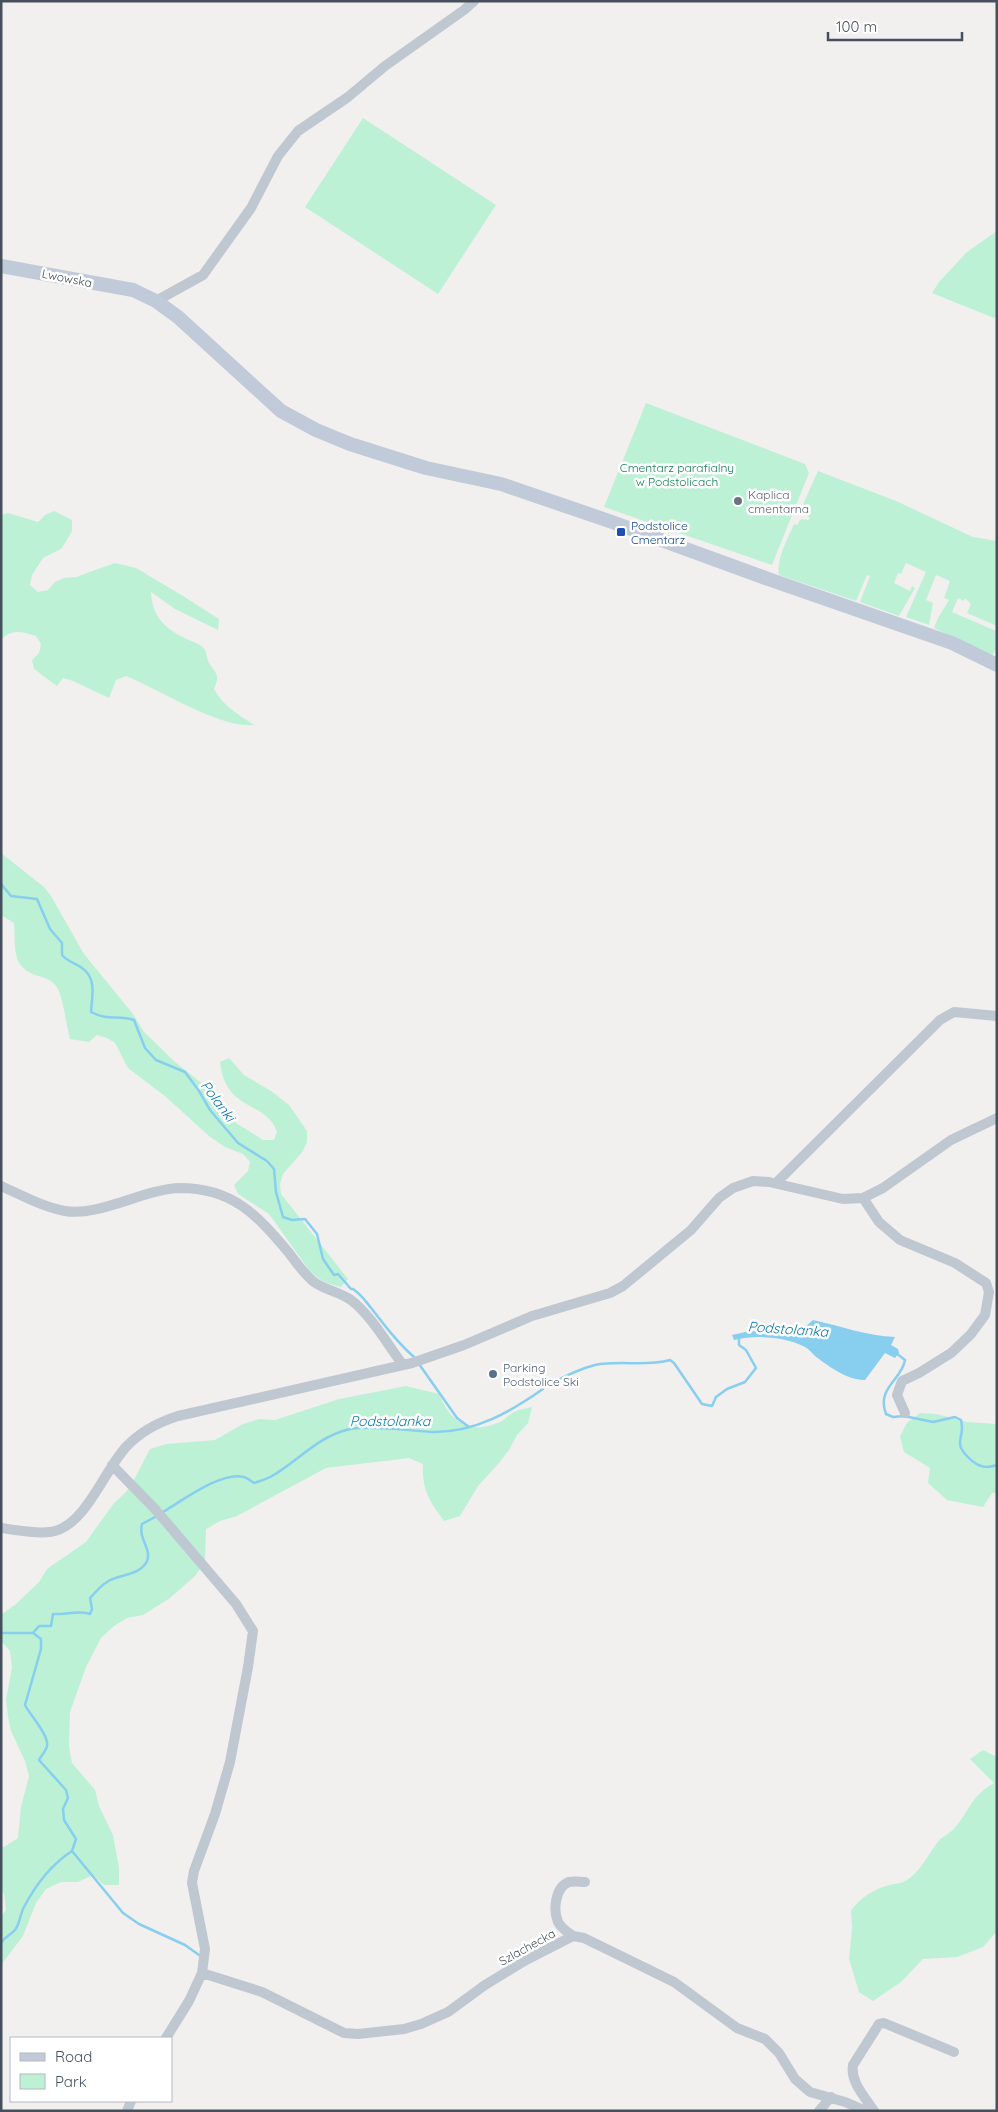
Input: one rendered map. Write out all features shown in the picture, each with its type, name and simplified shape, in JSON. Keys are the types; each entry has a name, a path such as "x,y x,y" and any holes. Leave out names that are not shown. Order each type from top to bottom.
{"street":[{"path":"156,301 203,275 251,208 278,156 298,131 348,97 385,66 474,1"},
{"name":"Lwowska","path":"1,266 133,290 156,301 178,318 281,411 316,430 350,444 416,466 502,484 762,577 952,642 997,665"},
{"path":"776,1183 940,1020 954,1012 997,1016"},
{"path":"1,1528 54,1532 74,1521 86,1507 126,1446 151,1427 163,1421 402,1365 464,1345 532,1316 610,1293 624,1286 691,1230 719,1198 733,1188 753,1181 776,1183 843,1200 863,1198 883,1188 951,1140 997,1118"},
{"path":"1,1186 66,1212 102,1207 160,1190 178,1188 195,1188 216,1193 239,1203 253,1212 313,1281 326,1289 340,1293 360,1308 402,1365"},
{"path":"863,1198 879,1222 900,1240 955,1263 986,1283 989,1292 985,1315 971,1334 951,1353 919,1374 902,1381 898,1395 905,1413"},
{"path":"112,1465 155,1509 236,1604 253,1630 230,1762 215,1814 194,1871 192,1883 205,1950 202,1973 189,2001 167,2037"},
{"path":"573,1936 559,1923 555,1912 556,1902 560,1889 564,1885 570,1882 585,1882"},
{"name":"Szlachecka","path":"202,1973 262,1992 344,2033 395,2030 421,2024 448,2012 485,1985 518,1965 573,1936 584,1938 674,1982 737,2028 765,2039 779,2053 795,2079 810,2092 831,2097 866,2111"},
{"path":"874,2111 858,2087 852,2072 853,2065 879,2024 884,2023 954,2052"},
{"path":"819,2111 831,2097"}],"green space":[{"path":"363,118 496,205 438,294 305,207"},
{"path":"997,231 997,316 994,318 932,293 939,282 967,252"},
{"name":"Cmentarz parafialny w Podstolicach","path":"646,403 805,464 809,473 772,565 604,507"},
{"path":"818,471 896,501 973,537 997,541 997,626 967,613 971,604 965,598 964,601 958,598 952,612 996,631 997,647 992,656 934,628 949,600 944,598 950,581 936,575 926,600 933,603 929,625 906,617 926,572 906,563 901,574 898,573 894,583 910,591 912,586 915,588 899,616 860,602 870,576 867,575 856,601 779,575 779,562 794,524 797,525 801,519 808,520 810,518 800,511"},
{"path":"54,511 72,520 72,531 61,549 43,558 32,575 30,585 38,592 48,590 55,582 64,578 76,577 115,563 136,568 183,596 219,619 218,630 175,609 151,592 157,616 174,632 200,645 205,650 208,661 217,677 214,689 231,709 254,725 240,725 207,715 126,676 116,680 109,698 63,678 57,686 34,669 32,660 39,653 41,644 36,636 22,632 13,632 1,640 1,515 8,513 38,522 45,515"},
{"path":"1,853 44,887 84,954 133,1014 144,1032 175,1062 209,1089 236,1123 263,1140 274,1140 277,1132 272,1122 265,1115 238,1098 230,1090 223,1078 220,1062 229,1058 244,1075 271,1091 289,1105 307,1131 307,1142 303,1151 283,1174 280,1184 281,1194 348,1279 341,1287 324,1281 309,1270 269,1214 238,1194 234,1185 248,1171 250,1162 243,1154 225,1147 209,1136 166,1097 128,1068 115,1043 97,1035 89,1042 70,1039 58,989 48,979 29,972 19,963 15,950 14,923 1,915"},
{"path":"406,1386 439,1394 455,1419 462,1424 470,1426 489,1426 500,1422 514,1412 532,1407 528,1423 517,1435 499,1463 478,1486 460,1516 444,1521 434,1507 425,1488 423,1464 409,1458 326,1468 237,1516 220,1521 206,1529 205,1562 195,1576 170,1598 143,1615 127,1618 114,1626 101,1638 86,1667 70,1712 69,1747 72,1763 95,1790 99,1806 113,1835 119,1868 119,1885 104,1885 93,1875 78,1882 61,1882 46,1889 36,1903 23,1936 1,1965 1,1916 6,1910 4,1893 1,1891 1,1846 4,1847 18,1838 21,1807 29,1776 25,1761 11,1731 8,1716 6,1700 12,1667 10,1651 1,1641 1,1615 16,1604 39,1582 47,1569 86,1542 114,1503 126,1492 150,1449 166,1444 215,1440 243,1424 259,1419 275,1420 339,1399"},
{"path":"920,1413 936,1414 967,1422 997,1424 997,1493 992,1493 983,1507 947,1500 928,1483 930,1468 904,1452 900,1436 907,1423"},
{"path":"983,1750 997,1757 997,1931 983,1947 957,1957 923,1959 901,1982 873,2001 859,1992 849,1959 852,1928 851,1910 859,1901 877,1889 903,1882 912,1877 939,1841 960,1822 975,1798 994,1783 970,1759"}],"water":[{"path":"813,1320 864,1333 895,1337 891,1345 898,1349 899,1353 895,1358 885,1353 865,1380 859,1380 831,1368 797,1343 779,1339 751,1337 734,1340 732,1335 750,1331 792,1333 803,1329"}],"waterway":[{"name":"Polanki","path":"1,884 11,896 37,899 50,929 62,943 62,955 82,968 90,977 93,994 91,1012 97,1015 134,1020 145,1048 156,1060 185,1072 210,1110 238,1143 267,1161 274,1169 276,1192 283,1217 292,1220 305,1219 317,1234 323,1259 334,1275 338,1274 351,1289 362,1296 392,1334 414,1357"},
{"name":"Podstolanka","path":"551,1384 572,1373 595,1365 651,1363 670,1360 702,1404 712,1406 716,1397 727,1389 745,1382 756,1368 746,1350 739,1345 739,1337"},
{"name":"Podstolanka","path":"896,1353 905,1360 903,1367 884,1397 886,1414 893,1417 904,1416 933,1422 955,1417 961,1420 960,1445 965,1454 980,1466 997,1465"},
{"name":"Polanki","path":"419,1364 457,1418 469,1427"},
{"name":"Podstolanka","path":"163,1512 202,1488 224,1478 244,1477 254,1483 268,1478 327,1437 350,1429 380,1428 434,1432 464,1429 505,1413 543,1389"},
{"name":"Podstolanka","path":"33,1633 39,1626 51,1626 53,1614 81,1612 90,1614 92,1609 90,1598 102,1585 144,1566 147,1561 148,1552 142,1534 142,1524 155,1517"},
{"path":"1,1633 32,1633"},
{"name":"Podstolanka","path":"1,1943 17,1928 24,1907 33,1891 51,1869 72,1851 76,1839 64,1820 63,1809 68,1798 66,1790 39,1760 47,1746 47,1741 25,1705 41,1649 41,1639 33,1633"},
{"path":"72,1851 123,1913 139,1924 185,1945 199,1955"}],"place":[{"name":"Kaplica cmentarna","path":"738,501"},
{"name":"Podstolice Cmentarz","path":"621,532"},
{"name":"Parking Podstolice Ski","path":"493,1374"}]}
